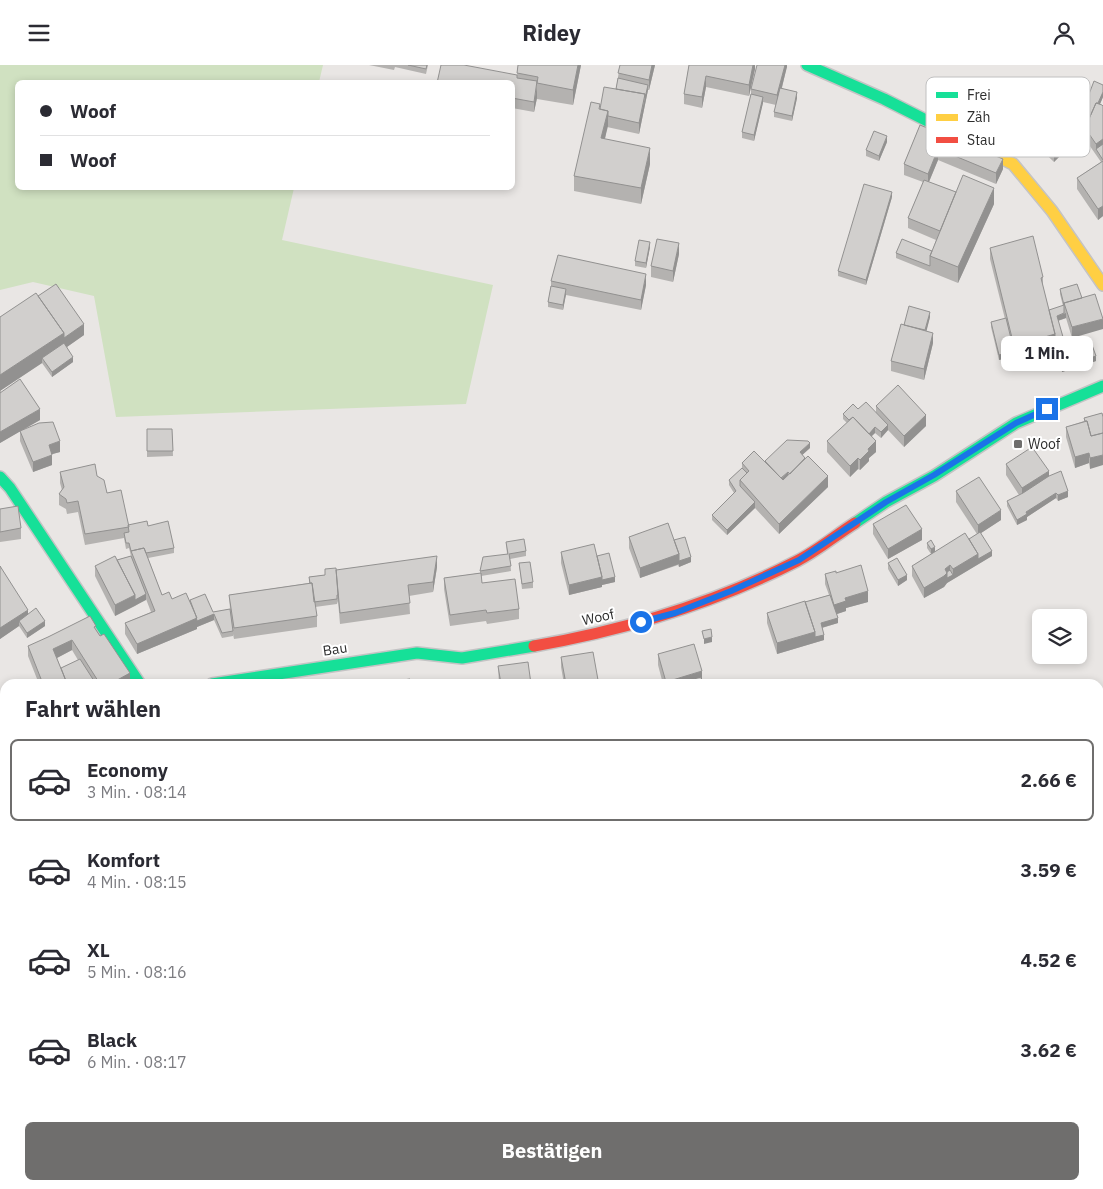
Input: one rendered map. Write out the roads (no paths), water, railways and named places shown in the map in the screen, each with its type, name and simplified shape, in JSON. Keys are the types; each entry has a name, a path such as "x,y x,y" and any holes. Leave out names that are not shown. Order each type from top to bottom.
{"street":[{"path":"807,65 884,99 926,120"},
{"path":"999,157 1013,164 1052,211 1103,285"},
{"name":"Woof","path":"462,658 551,643 624,627 675,613 731,591 799,560 886,502 934,475 1016,423 1103,386"},
{"path":"0,477 10,488 137,679"},
{"name":"Bau","path":"245,679 417,653 462,658"}],"place":[{"name":"Woof","path":"1018,444"}]}
